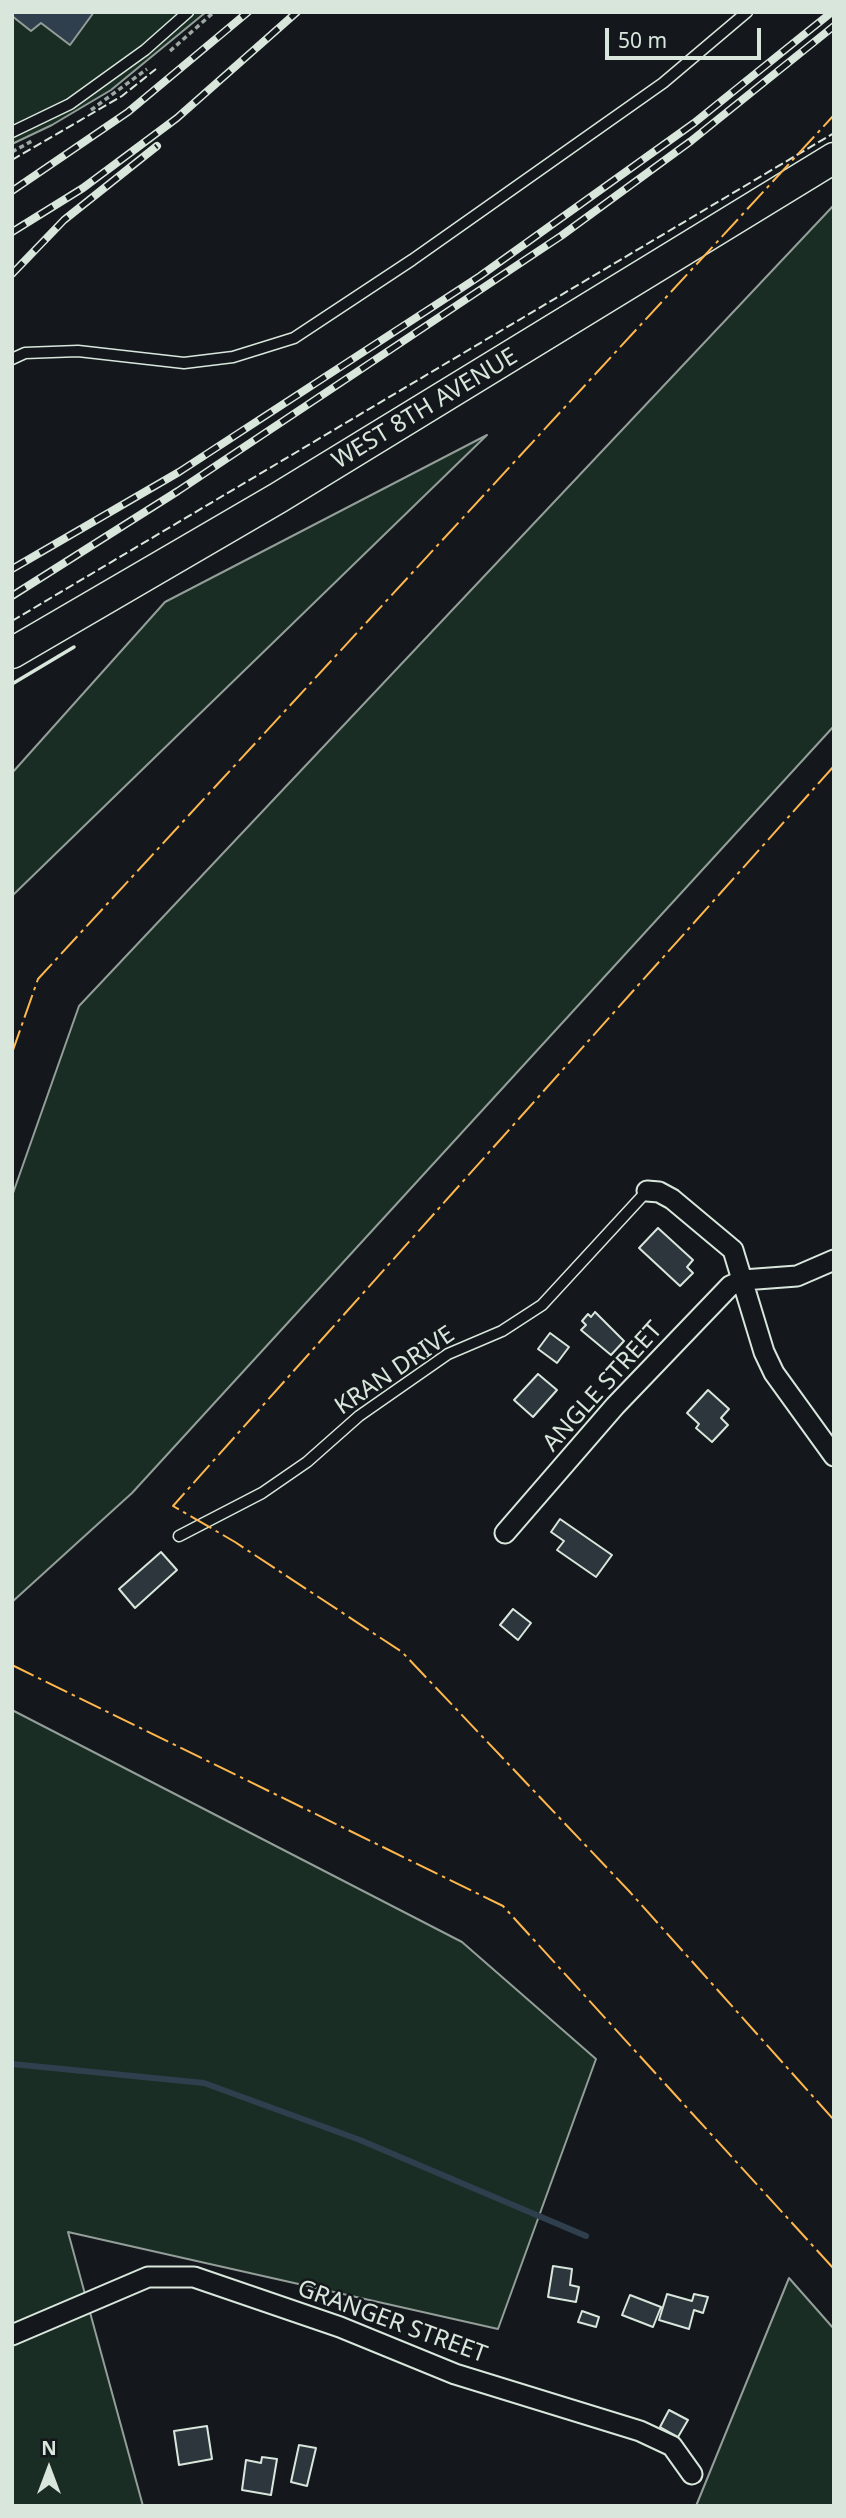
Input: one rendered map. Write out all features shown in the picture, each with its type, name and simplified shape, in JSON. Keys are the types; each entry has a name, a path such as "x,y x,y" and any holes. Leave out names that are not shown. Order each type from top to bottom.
{"main road":[{"name":"WEST 8TH AVENUE","path":"12,653 278,498 834,158"}],"street":[{"path":"646,1191 659,1192 672,1199 733,1250 764,1352 774,1373 834,1456"},
{"path":"743,1280 797,1276 834,1260"},
{"name":"ANGLE STREET","path":"505,1534 615,1406 730,1286 743,1280"},
{"name":"GRANGER STREET","path":"12,2335 64,2316 148,2277 194,2277 340,2327 455,2374 640,2431 672,2446 692,2474"}],"lane":[{"path":"12,132 70,104 145,50 188,12"},
{"path":"12,359 25,354 78,351 184,363 233,357 294,338 412,260 663,83 747,12"},
{"name":"KRAN DRIVE","path":"179,1535 262,1493 296,1470 359,1416 448,1354 502,1331 542,1305 646,1191"}],"green space":[{"path":"12,12 206,12 111,90 52,125 12,144"},
{"path":"834,205 834,726 132,1493 12,1602 12,1196 79,1006"},
{"path":"487,435 12,896 12,773 165,602"},
{"path":"12,1710 462,1942 596,2059 498,2329 68,2232 143,2506 12,2506"},
{"path":"789,2278 834,2329 834,2506 696,2506"}],"water":[{"path":"12,12 94,12 70,45 41,23 31,31 12,16"}],"building":[{"path":"658,1228 693,1260 687,1267 693,1273 680,1286 639,1248"},
{"path":"595,1312 624,1341 611,1355 581,1330 586,1325 582,1321 588,1314 591,1317"},
{"path":"550,1333 569,1347 557,1363 538,1349"},
{"path":"538,1374 557,1390 533,1417 514,1400"},
{"path":"708,1390 729,1409 721,1418 728,1425 712,1442 696,1428 699,1424 687,1413"},
{"path":"560,1519 612,1555 596,1577 557,1550 564,1541 551,1532"},
{"path":"161,1552 177,1570 135,1608 119,1589"},
{"path":"513,1609 531,1623 518,1640 500,1625"},
{"path":"553,2266 572,2269 570,2285 579,2287 576,2302 548,2297"},
{"path":"667,2294 692,2301 694,2294 708,2297 703,2313 694,2310 689,2329 659,2320"},
{"path":"630,2295 661,2307 653,2327 622,2315"},
{"path":"582,2311 599,2317 596,2327 578,2322"},
{"path":"669,2410 688,2420 678,2437 660,2427"},
{"path":"207,2426 212,2459 179,2465 174,2431"},
{"path":"299,2445 316,2448 307,2486 291,2482"},
{"path":"262,2457 277,2459 271,2495 242,2490 246,2460 261,2463"}],"waterway":[{"path":"12,2064 204,2083 360,2140 586,2236"}],"railway":[{"path":"12,191 128,112 248,12"},
{"path":"12,232 83,188 177,118 297,12"},
{"path":"12,569 179,472 480,276 694,123 832,12"},
{"path":"12,596 178,491 561,236 691,141 834,26"},
{"path":"12,274 64,220 157,146"}],"fence":[{"path":"12,160 122,96 156,69"},
{"path":"12,621 834,133"}],"wall":[{"path":"12,684 74,647"}],"power":[{"path":"12,1053 38,979 834,115"},
{"path":"834,766 173,1506 235,1542 402,1652 629,1891 834,2120"},
{"path":"12,1665 503,1906 834,2269"}]}
